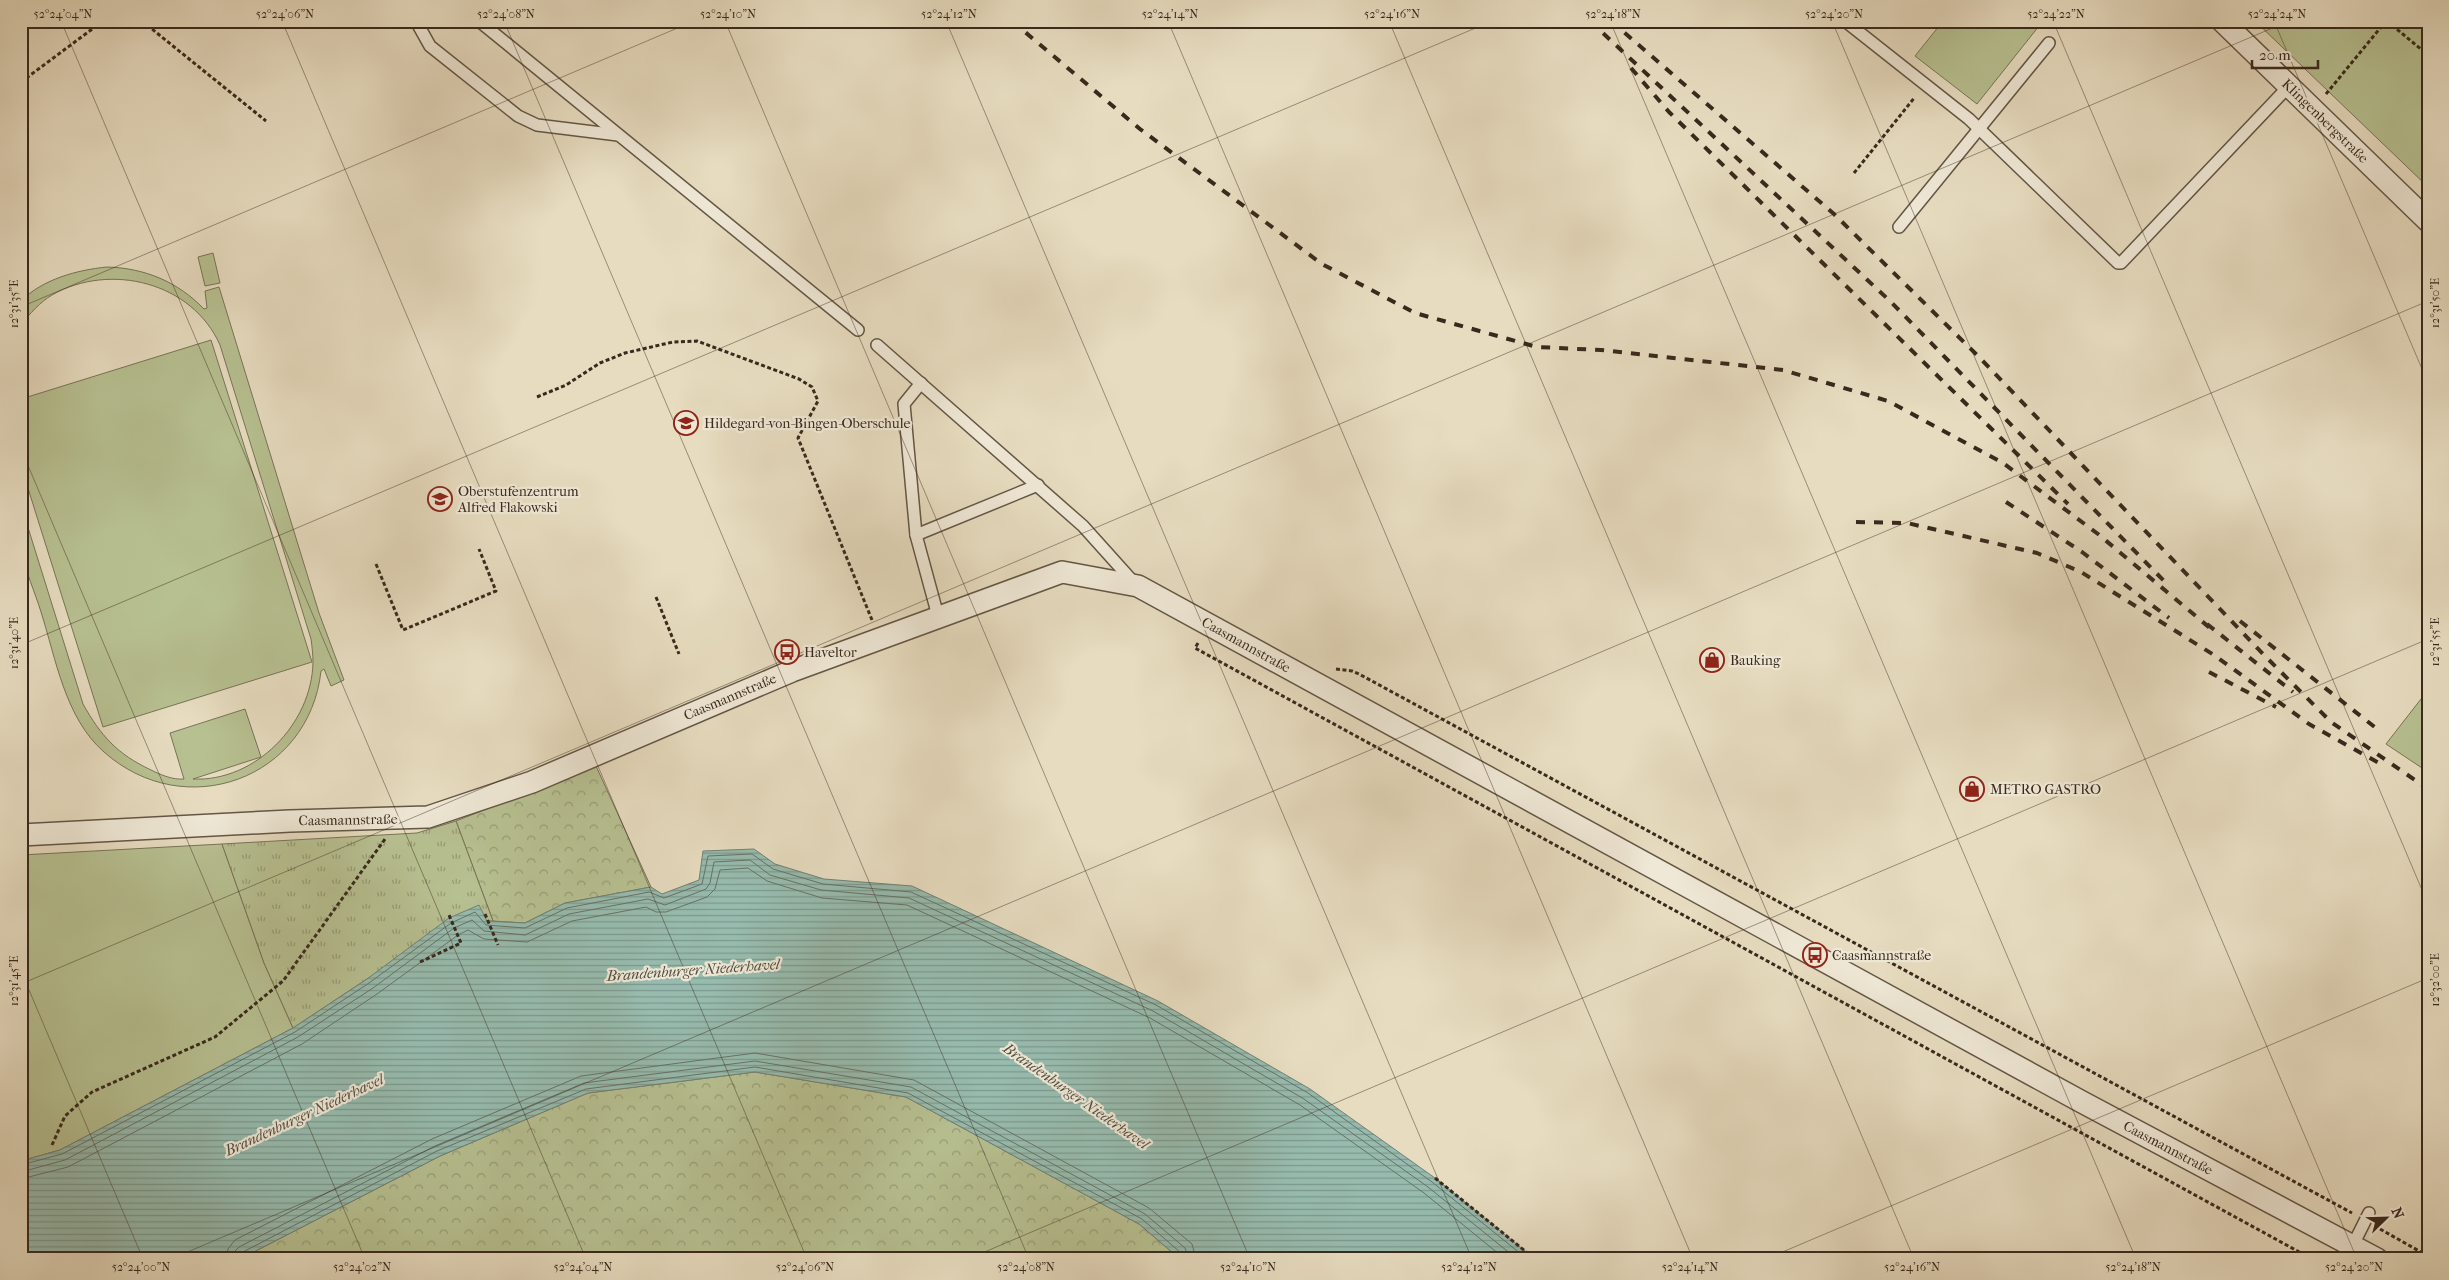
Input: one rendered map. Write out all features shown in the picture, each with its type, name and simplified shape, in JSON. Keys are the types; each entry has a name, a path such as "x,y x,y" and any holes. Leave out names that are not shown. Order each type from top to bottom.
{"street":[{"name":"Klingenbergstraße","path":"2222,21 2428,221"},
{"name":"Caasmannstraße","path":"21,835 290,821 428,817 532,782 710,705 938,616 1062,572 1138,586 2089,1106 2377,1259"}],"lane":[{"path":"416,21 430,46 518,116 537,125 618,135"},
{"path":"479,21 858,330"},
{"path":"1845,21 1979,128 2118,263 2121,263 2289,86"},
{"path":"1899,227 2049,43"},
{"path":"877,345 1083,526 1138,586"},
{"path":"921,383 904,404 916,535 938,616"},
{"path":"916,535 1038,486"},
{"path":"2352,1245 2367,1217"}],"path":[{"path":"21,82 103,21"},
{"path":"142,21 266,121"},
{"path":"2329,91 2387,21 2428,55"},
{"path":"1854,173 1926,84"},
{"path":"537,397 566,385 600,363 626,353 683,340 697,342 763,364 812,387 818,401 798,438 874,625"},
{"path":"376,564 403,630 496,591 479,549"},
{"path":"656,597 679,654"},
{"path":"1208,624 1195,648 2312,1259"},
{"path":"1333,668 1359,674 1853,942 2367,1217 2428,1256"},
{"path":"52,1145 65,1116 92,1092 215,1037 283,981 374,857"},
{"path":"485,914 498,945"},
{"path":"420,962 461,942 449,915"},
{"path":"1845,945 1853,942"},
{"path":"1435,1178 1535,1259"}],"green space":[{"path":"1943,21 2043,21 1977,104 1915,56"},
{"path":"2255,21 2428,21 2428,187"},
{"path":"213,253 220,283 205,286 198,257"},
{"path":"107,267 135,270 160,278 183,291 204,309 207,308 205,291 219,287 319,613 344,680 331,686 324,669 321,671 312,708 293,739 268,763 238,779 205,786 170,785 136,774 104,752 91,738 71,705 57,668 25,566 20,534 21,505 83,704 103,735 119,751 139,764 163,775 184,779 170,733 245,709 261,757 193,779 216,777 238,771 258,760 276,745 291,727 303,707 310,685 313,662 311,639 220,345 207,323 190,306 170,293 147,284 123,280 99,280 75,285 52,295 35,308 21,324 21,301 30,293 50,281 72,273"},
{"path":"211,340 312,662 103,727 21,466 21,399"},
{"path":"2428,690 2428,772 2386,744"},
{"path":"596,766 651,887 565,903 525,923 493,921 456,821"},
{"path":"456,821 493,921 487,921 367,979 293,1028 264,963 222,844 417,833"},
{"path":"222,844 264,963 293,1028 60,1150 21,1161 21,855"},
{"path":"755,1072 906,1097 1139,1224 1180,1259 240,1259 440,1156 588,1093"}],"water":[{"name":"Brandenburger Niederhavel","path":"754,849 775,864 824,879 912,886 1158,1001 1310,1089 1435,1178 1535,1259 1180,1259 1139,1224 906,1097 755,1072 588,1093 440,1156 240,1259 21,1259 21,1161 60,1150 293,1028 367,979 449,918 479,905 487,921 525,923 565,903 651,887 662,894 699,880 703,851"}],"railway":[{"path":"1012,21 1140,129 1322,264 1415,313 1537,347 1601,350 1783,370 1888,401 2003,463 2098,534 2210,628"},
{"path":"1590,21 1891,302 2166,583"},
{"path":"1611,21 1834,214 1978,356 2263,654 2331,722 2425,787"},
{"path":"1631,68 1669,112 2068,504"},
{"path":"2006,502 2082,552 2169,618"},
{"path":"1856,522 1907,523 2037,553 2081,572 2214,655 2309,724 2379,763"},
{"path":"2240,621 2381,732"},
{"path":"2207,624 2293,692"},
{"path":"2209,672 2276,707"}],"place":[{"name":"Hildegard-von-Bingen-Oberschule","path":"686,423"},
{"name":"Oberstufenzentrum Alfred Flakowski","path":"440,499"},
{"name":"Haveltor","path":"787,652"},
{"name":"Bauking","path":"1712,660"},
{"name":"METRO GASTRO","path":"1972,789"},
{"name":"Caasmannstraße","path":"1815,955"}]}
